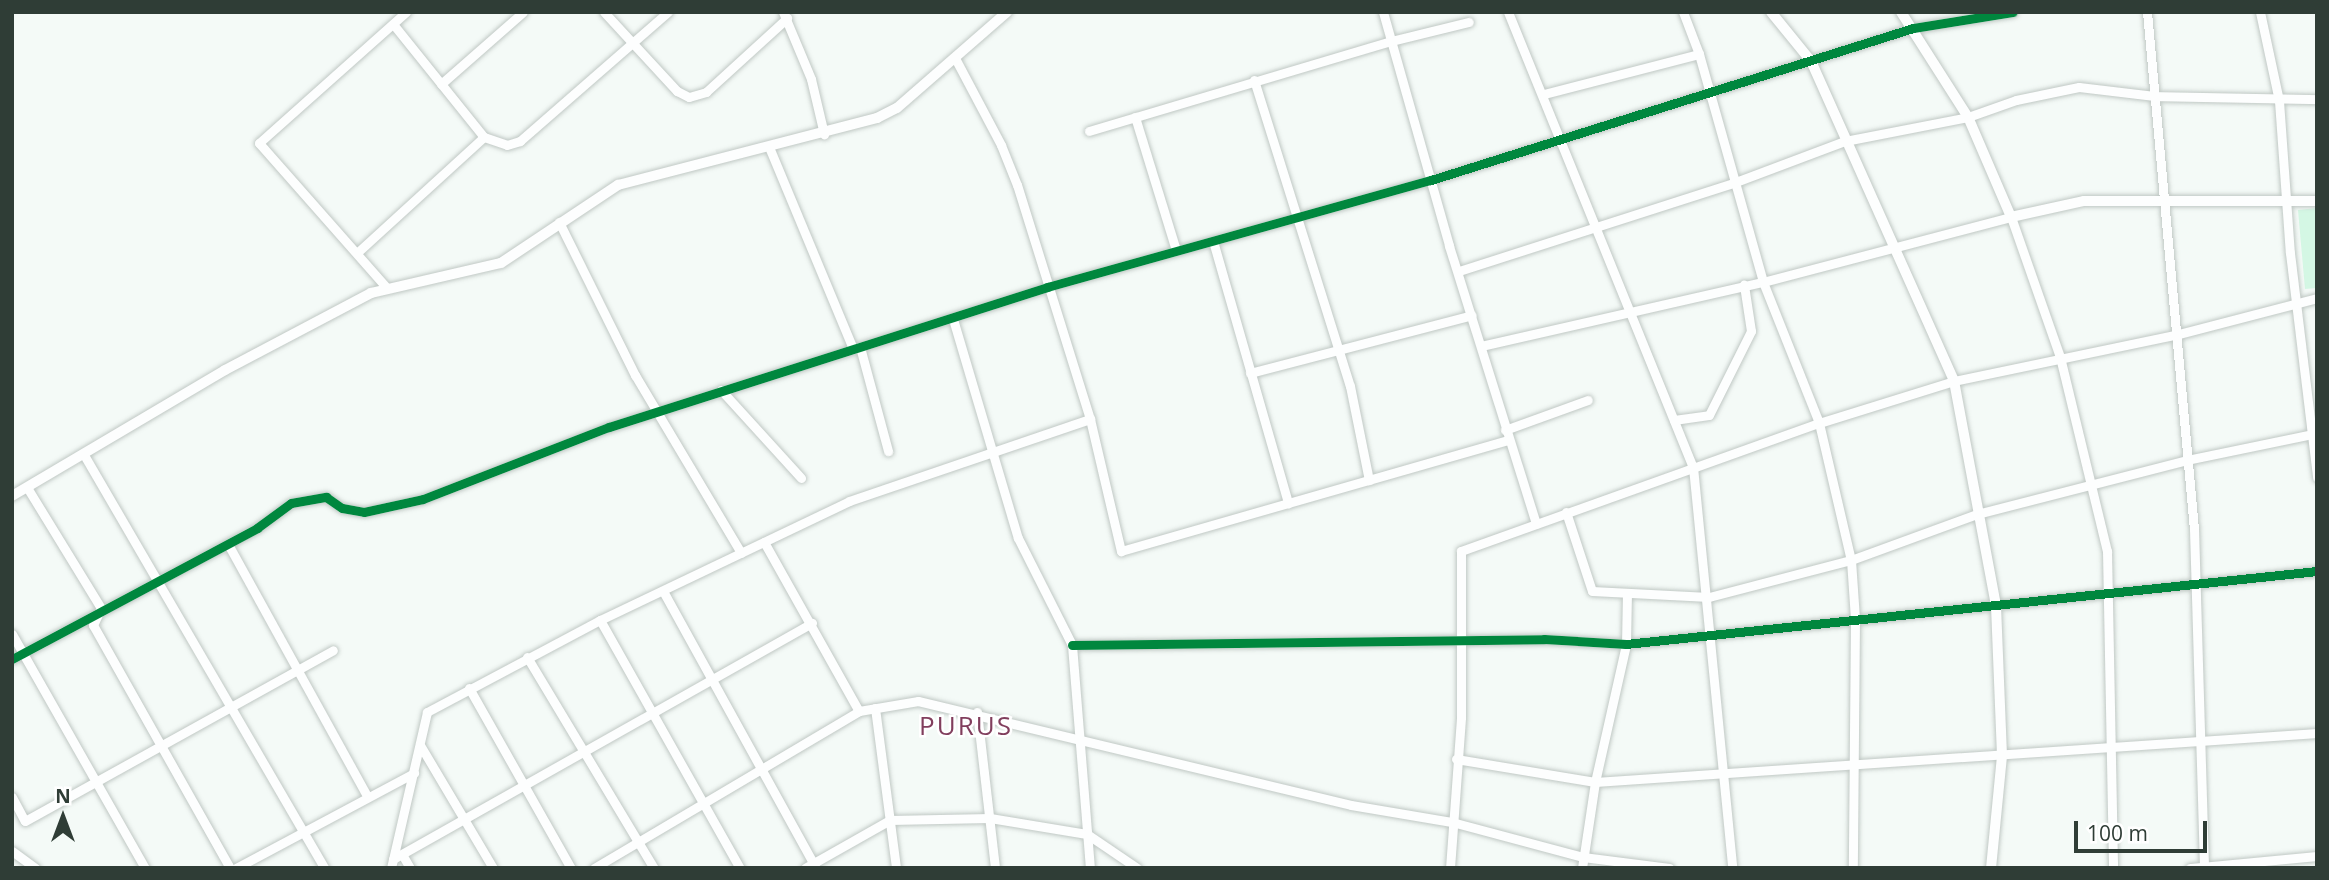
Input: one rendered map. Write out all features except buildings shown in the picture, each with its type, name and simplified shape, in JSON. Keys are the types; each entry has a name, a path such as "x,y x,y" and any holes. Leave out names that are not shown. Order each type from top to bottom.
{"street":[{"path":"386,287 359,251 259,143 406,12"},
{"path":"441,84 523,12"},
{"path":"604,12 677,91 694,97 729,74 785,15 811,79 824,134"},
{"path":"393,24 484,137 506,145 520,141 668,12"},
{"path":"12,496 225,370 386,287 449,278 501,263 618,185 824,134 897,108 956,60 1007,12"},
{"path":"1383,12 1535,524"},
{"path":"1508,12 1563,138 1596,228 1693,467 1709,597 1721,774 1732,868"},
{"path":"1683,12 1699,54 1707,92 1763,282 1819,423 1851,559 1855,619 1856,765 1853,868"},
{"path":"1771,12 1811,61 1954,382 1996,606 2002,756 1991,868"},
{"path":"1900,12 1913,28 1968,117 2011,217 2060,357 2092,483 2107,551 2111,593 2109,745 2113,868"},
{"path":"12,659 101,608 228,544 291,503 326,497 342,508 364,512 391,508 656,412 1047,288 1431,180 1913,28 2013,12"},
{"path":"2147,12 2197,584 2198,740 2204,867"},
{"path":"2260,12 2279,101 2286,202 2317,477"},
{"path":"1089,131 1254,80 1469,22"},
{"path":"1545,94 1699,54"},
{"path":"956,60 1001,145 1090,419 1121,551 1508,440"},
{"path":"1254,80 1335,349 1350,386 1369,480"},
{"path":"1459,271 1733,183 1845,141 1968,117 2016,100 2079,88 2154,96 2279,101 2317,99"},
{"path":"1135,117 1176,250"},
{"path":"359,251 484,137"},
{"path":"769,147 856,348 888,451"},
{"path":"1481,346 1630,310 1763,282 2011,217 2084,201 2317,201"},
{"path":"559,222 656,412 741,553"},
{"path":"1213,241 1287,503"},
{"path":"1674,420 1709,415 1751,331 1744,285"},
{"path":"1450,868 1462,640 1461,551 1819,423 1954,382 2060,357 2175,335 2317,298"},
{"path":"1250,373 1472,315"},
{"path":"953,319 1018,538 1072,645 1076,736 1090,868"},
{"path":"722,390 801,478"},
{"path":"1506,430 1588,400"},
{"path":"392,864 427,712 600,620 849,501 1090,419"},
{"path":"1566,512 1592,591 1709,597 1851,559 1977,514 2092,483 2314,434"},
{"path":"85,455 324,868"},
{"path":"27,489 65,544 101,608"},
{"path":"764,542 812,623 859,711"},
{"path":"228,544 295,672 367,796"},
{"path":"1072,645 1462,640 1626,644 2317,571"},
{"path":"663,591 763,770 811,866 890,820 990,818 1087,834 1137,868"},
{"path":"1582,868 1595,782 1626,644 1627,593"},
{"path":"101,608 93,625 163,744 230,868"},
{"path":"600,620 740,868"},
{"path":"392,864 464,820 812,623"},
{"path":"12,634 25,652 145,868"},
{"path":"12,797 25,821 333,650"},
{"path":"527,657 587,751 654,868"},
{"path":"469,688 571,868"},
{"path":"594,868 859,711 918,701 977,712 1351,805 1452,822 1583,857 1669,868"},
{"path":"875,708 896,868"},
{"path":"977,712 995,868"},
{"path":"1456,759 1595,782 2002,756 2109,745 2317,733"},
{"path":"420,745 493,868"},
{"path":"236,868 414,773"},
{"path":"12,851 35,868"},
{"path":"403,856 410,868"},
{"path":"2190,868 2317,856"}],"green space":[{"path":"2317,208 2317,288 2305,289 2298,210"}],"cycle path":[{"path":"12,659 257,528 291,503 326,497 342,508 364,512 423,499 609,427 1047,287 1431,180 1913,28 2013,12"},
{"path":"1072,645 1544,639 1626,644 2317,571"}],"district":[{"name":"PURUS","path":"966,726"}]}
